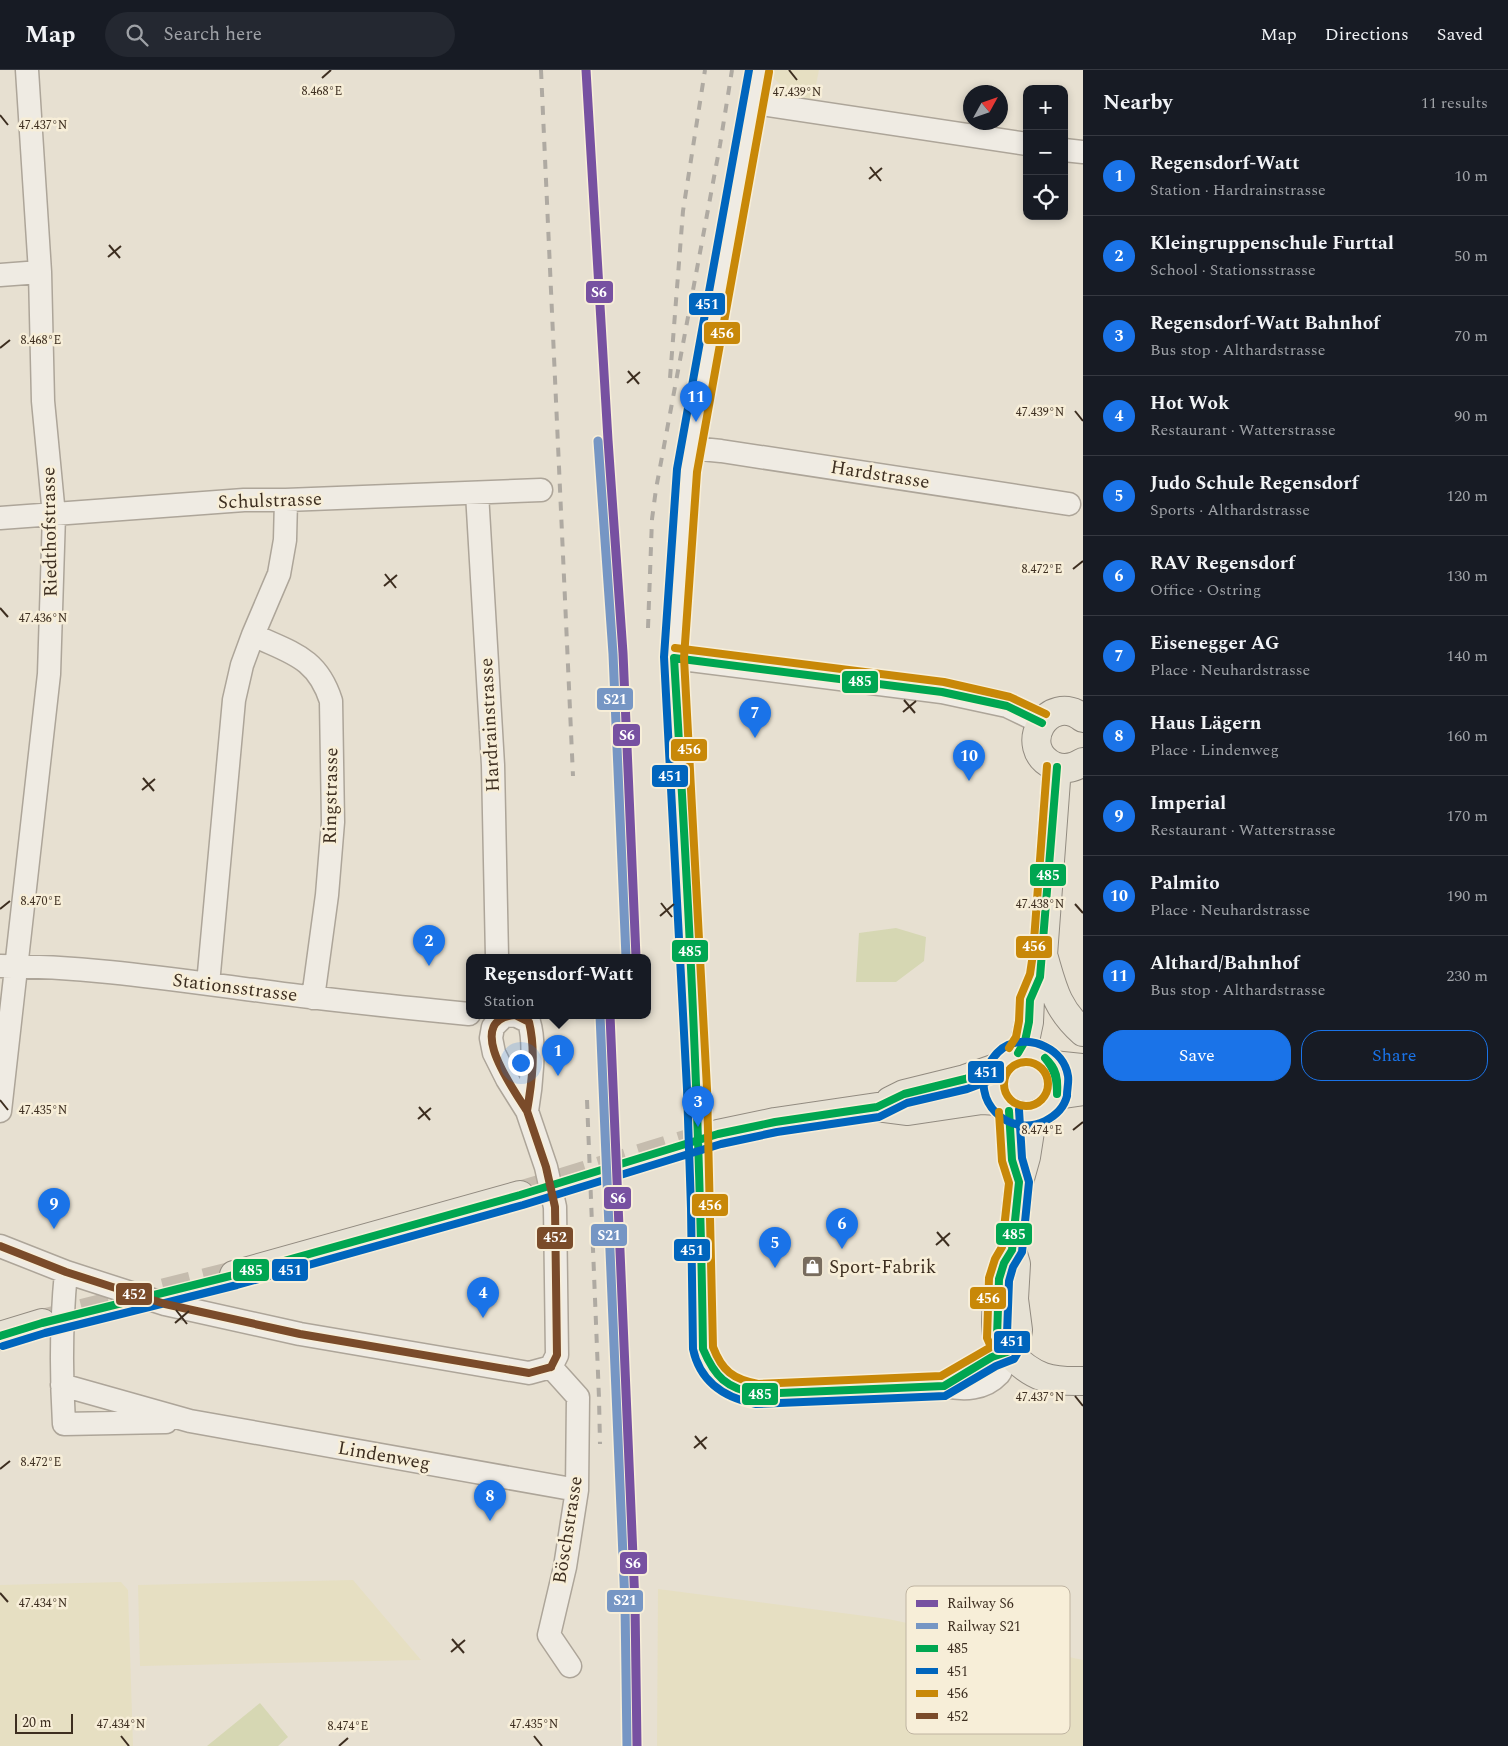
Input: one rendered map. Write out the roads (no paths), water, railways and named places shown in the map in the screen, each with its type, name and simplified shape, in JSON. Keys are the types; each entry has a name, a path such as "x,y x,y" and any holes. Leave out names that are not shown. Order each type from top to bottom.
{"main road":[{"path":"1083,718 1074,712 1056,712 1042,722 1037,731 1036,740 1042,757 1048,763 1066,768 1074,767 1083,762"},
{"path":"1049,1062 1041,966 1057,767"},
{"path":"1041,966 1056,999 1075,1025 1083,1032"},
{"path":"877,1107 904,1094 965,1079 1009,1060 1028,1052 1038,1054 1049,1062 1057,1075 1059,1085 1057,1095 1046,1110 1037,1115 1018,1116 1004,1106 995,1093 994,1084 1009,1060 1025,1041 1029,1022 1030,1000 1041,966"},
{"path":"1049,1062 1083,1068"},
{"path":"1057,1095 1083,1091"},
{"path":"718,1134 775,1122 877,1107 908,1111 982,1100 1004,1106"},
{"path":"1004,1106 1012,1160 1019,1182"},
{"path":"1037,1115 1031,1125 1026,1157 1019,1182 1012,1250 1004,1263 999,1279 997,1337 1007,1352 1022,1366 1035,1374 1061,1382 1083,1381"},
{"path":"234,1275 520,1195"},
{"path":"0,1336 42,1323"}],"street":[{"name":"Riedthofstrasse","path":"0,1112 9,967 49,674 54,516 43,402 40,272 27,70"},
{"path":"759,70 692,448 685,497 674,658 696,1061 704,1348 711,1368 726,1383 742,1391 757,1394 944,1386 960,1389 985,1384 1000,1373 1007,1352"},
{"path":"754,103 1023,143"},
{"path":"1068,150 1083,152"},
{"path":"0,275 40,272"},
{"name":"Hardstrasse","path":"692,448 1069,504"},
{"name":"Schulstrasse","path":"0,518 54,516 244,500 541,490"},
{"name":"Hardrainstrasse","path":"477,493 493,766 497,954"},
{"path":"208,984 234,700 242,665 279,574 285,540 286,500"},
{"name":"Ringstrasse","path":"253,635 305,660 318,671 326,684 331,701 333,822 327,895 313,998"},
{"path":"674,658 942,692 1007,706 1042,722"},
{"name":"Stationsstrasse","path":"9,967 89,971 313,998 466,1014"},
{"path":"0,1246 66,1272 165,1304 300,1334 529,1373 551,1366 557,1355 555,1207 546,1167 527,1111 494,1053 491,1038 493,1027 491,1019"},
{"path":"523,1019 529,1022 532,1032 530,1094 527,1111"},
{"path":"62,1385 66,1272"},
{"name":"Böschstrasse","path":"551,1366 578,1396 578,1490 565,1567 549,1635 570,1666"},
{"name":"Lindenweg","path":"190,1421 64,1424 62,1385 190,1421 578,1490"}],"tunnel":[{"path":"520,1195 718,1134"},
{"path":"42,1323 234,1275"}],"railway":[{"path":"541,70 573,776"},
{"path":"670,378 683,211 705,70"},
{"path":"648,628 652,519 656,489 720,145 732,70"},
{"path":"587,1100 600,1444"}],"rail line":[{"name":"S6","path":"586,70 623,653 636,954"},
{"name":"S21","path":"598,441 613,654 626,954"},
{"name":"S21","path":"600,1019 625,1604 627,1746"},
{"name":"S6","path":"610,1019 635,1604 637,1746"}],"place":[{"name":"Althard/Bahnhof","path":"696,422"},
{"name":"Eisenegger AG","path":"755,738"},
{"name":"Palmito","path":"969,781"},
{"name":"Kleingruppenschule Furttal","path":"429,966"},
{"name":"Regensdorf-Watt","path":"558,1076"},
{"name":"Regensdorf-Watt Bahnhof","path":"698,1127"},
{"name":"Imperial","path":"54,1229"},
{"name":"RAV Regensdorf","path":"842,1249"},
{"name":"Sport-Fabrik","path":"813,1267"},
{"name":"Judo Schule Regensdorf","path":"775,1268"},
{"name":"Hot Wok","path":"483,1318"},
{"name":"Haus Lägern","path":"490,1521"}]}
